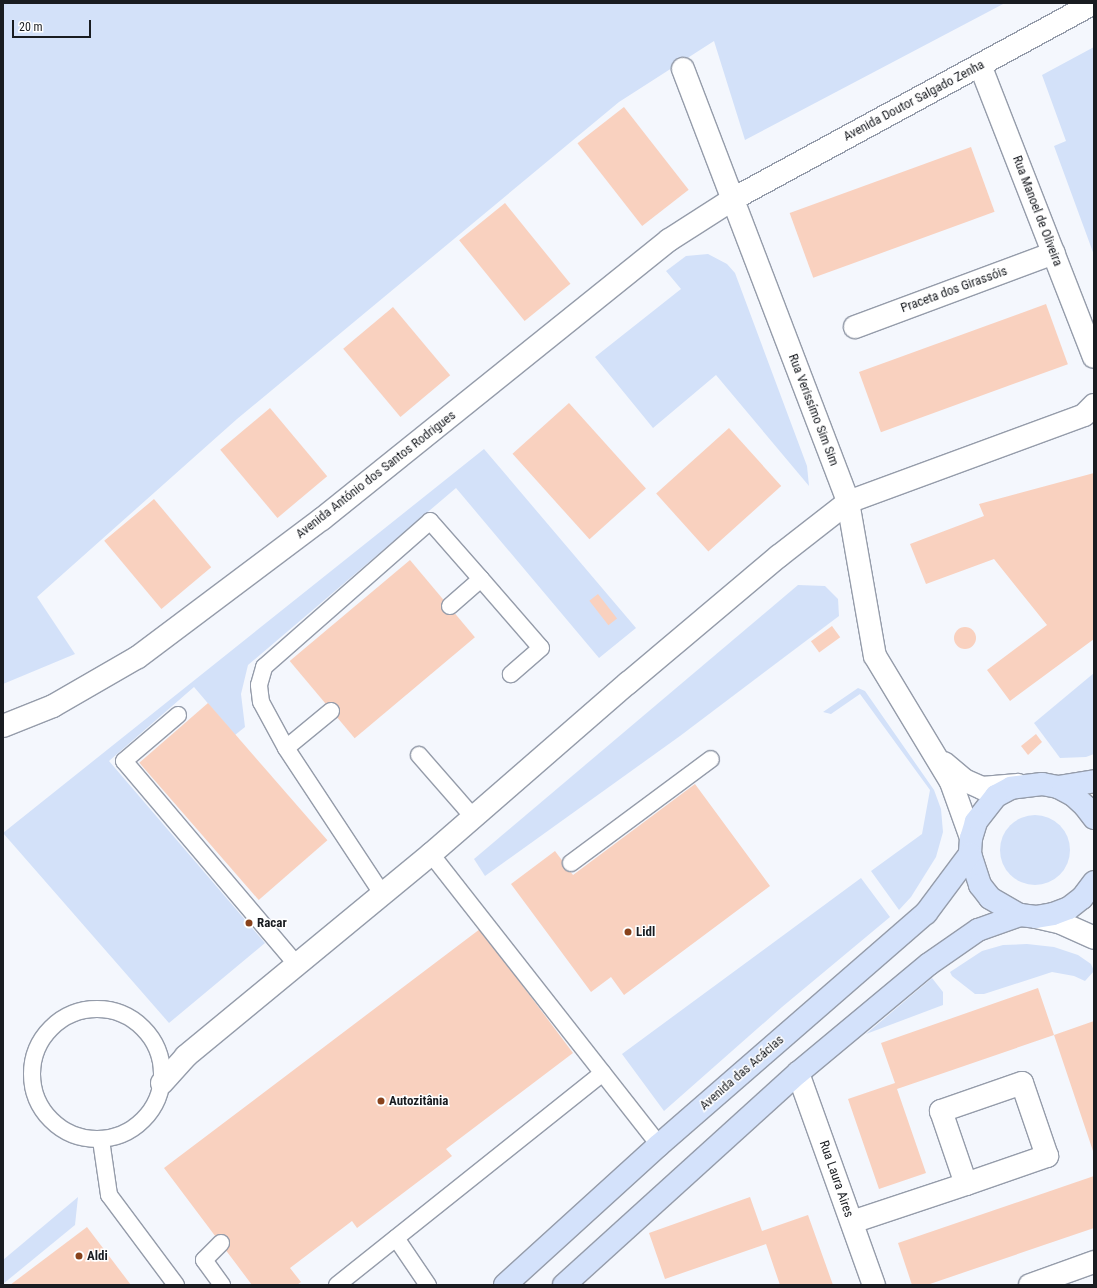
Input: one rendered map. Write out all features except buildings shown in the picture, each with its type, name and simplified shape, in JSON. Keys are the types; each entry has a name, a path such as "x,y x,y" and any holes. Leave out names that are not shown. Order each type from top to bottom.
{"main road":[{"name":"Avenida das Acácias","path":"1058,787 1094,781"},
{"name":"Avenida das Acácias","path":"505,1285 659,1145 926,913 970,846 979,817 996,796 1010,788 1026,784 1042,784 1058,787 1077,798 1094,818"},
{"path":"970,846 980,885 990,898 1028,916"},
{"path":"564,1285 798,1073 923,968 962,939 1028,916 1053,914 1068,908 1082,898 1094,882"}],"street":[{"name":"Avenida Doutor Salgado Zenha","path":"733,199 1094,4"},
{"name":"Rua Manoel de Oliveira","path":"980,65 1094,357"},
{"name":"Rua Verissímo Sim Sim","path":"683,69 848,502 875,656 931,752 951,782 970,846"},
{"name":"Avenida António dos Santos Rodrigues","path":"3,726 53,706 138,657 322,519 669,240 733,199"},
{"name":"Praceta dos Girassóis","path":"855,327 1054,253"},
{"path":"162,1084 186,1056 431,854 756,575 848,502 1084,415 1094,405"},
{"name":"Rua Verissímo Sim Sim","path":"931,752 964,780 982,788 1000,788 1026,784"},
{"path":"1028,916 1061,923 1094,938"},
{"name":"Rua Laura Aires","path":"798,1073 874,1285"},
{"path":"852,1222 966,1184 1047,1156 1022,1083 941,1111 966,1184"},
{"path":"1030,1285 1094,1262"}],"lane":[{"path":"383,894 286,748 261,702 259,685 264,667 430,521 541,648 511,674"},
{"path":"450,606 481,579"},
{"path":"286,748 330,711"},
{"path":"178,715 124,761 296,964"},
{"path":"419,755 473,817"},
{"path":"571,863 711,759"},
{"path":"431,854 659,1145"},
{"path":"102,1009 129,1017 141,1025 154,1042 162,1062 162,1084 155,1105 142,1123 123,1135 101,1140 80,1138 60,1129 45,1114 35,1095 32,1074 35,1053 45,1034 61,1019 81,1010 102,1009"},
{"path":"337,1285 603,1073"},
{"path":"101,1140 109,1195 176,1285"},
{"path":"396,1238 428,1285"},
{"path":"221,1244 204,1260 222,1285"}],"shaded area":[{"path":"3,3 1005,3 745,140 714,41 619,102 237,419 37,597 75,654 3,684"},
{"path":"1094,47 1094,255 1054,146 1066,141 1042,75"},
{"path":"708,254 727,264 735,273 807,466 809,486 716,375 653,428 595,357 681,289 666,271 686,256"},
{"path":"484,449 636,628 599,658 456,488 248,665 241,694 245,727 235,735 194,687 109,761 265,943 169,1023 3,833"},
{"path":"798,585 825,586 838,599 839,616 680,736 485,876 474,859"},
{"path":"1094,673 1094,754 1086,757 1060,758 1034,723"},
{"path":"858,688 865,691 934,790 941,809 943,832 936,857 911,897 899,910 871,871 922,834 930,790 860,694 831,714 823,712"},
{"path":"1035,815 1048,818 1060,825 1067,837 1070,850 1067,863 1060,875 1048,882 1035,885 1022,882 1010,875 1003,863 1000,850 1003,837 1010,825 1022,818"},
{"path":"861,878 890,917 782,1007 664,1111 622,1054"},
{"path":"1027,944 1054,947 1078,955 1091,964 1094,971 1085,981 1074,976 1052,972 984,994 975,994 952,976 950,972 982,951 1003,945"},
{"path":"932,978 943,992 943,1005 866,1034"},
{"path":"78,1197 75,1225 3,1284 3,1260"}],"place":[{"name":"Racar","path":"249,923"},
{"name":"Lidl","path":"628,932"},
{"name":"Autozitânia","path":"381,1101"},
{"name":"Aldi","path":"79,1256"}]}
